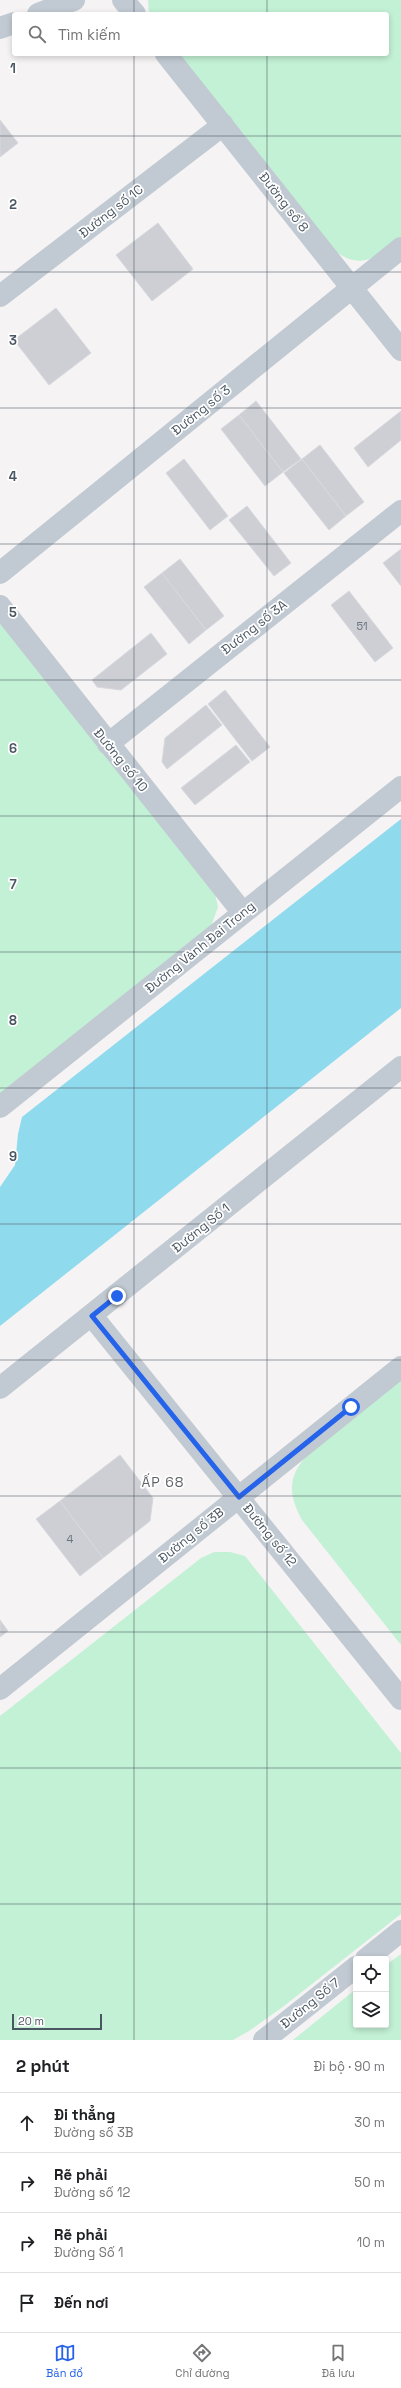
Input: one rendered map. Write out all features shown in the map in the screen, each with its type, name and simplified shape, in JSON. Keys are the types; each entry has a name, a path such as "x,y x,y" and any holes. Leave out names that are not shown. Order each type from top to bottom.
{"street":[{"path":"43,12 74,0"},
{"path":"123,0 132,12"},
{"path":"0,28 12,24"},
{"name":"Đường số 8","path":"168,56 401,350"},
{"name":"Đường số 1C","path":"0,296 223,125"},
{"name":"Đường số 3","path":"0,573 401,248"},
{"name":"Đường số 3A","path":"108,744 401,511"},
{"name":"Đường số 10","path":"0,606 243,913"},
{"name":"Đường Vành Đai Trong","path":"0,1107 401,787"},
{"name":"Đường Số 1","path":"0,1388 92,1316 401,1067"},
{"name":"Đường số 12","path":"92,1316 401,1699"},
{"name":"Đường số 3B","path":"0,1689 401,1367"},
{"path":"370,1956 401,1931"},
{"name":"Đường Số 7","path":"264,2040 353,1969"}],"green space":[{"path":"148,0 401,0 401,237 377,255 362,261 345,257 335,251 180,56 389,56 389,12 149,12"},
{"path":"0,616 214,889 218,907 211,926 0,1096"},
{"path":"401,1380 401,1645 302,1520 294,1501 292,1484 297,1468 310,1452"},
{"path":"214,1552 230,1552 245,1556 401,1753 401,1914 284,2006 249,2031 233,2040 0,2040 0,1716 201,1558"},
{"path":"401,1954 401,2040 293,2040 353,1991 353,2028 389,2028 389,1963"}],"water":[{"path":"401,819 401,1008 0,1326 0,1187 15,1165 18,1134 22,1117"}],"building":[{"path":"0,120 18,143 0,157"},
{"path":"158,223 193,269 152,301 116,255"},
{"path":"56,308 91,353 49,385 14,340"},
{"path":"256,401 301,459 283,472 239,415"},
{"path":"401,411 401,440 368,467 354,448"},
{"path":"239,415 283,472 265,486 221,429"},
{"path":"320,445 364,502 346,516 302,459"},
{"path":"184,459 228,516 210,530 166,473"},
{"path":"302,459 346,516 329,530 284,473"},
{"path":"247,506 291,563 274,576 229,520"},
{"path":"401,549 401,586 383,563"},
{"path":"180,559 224,616 206,630 162,573"},
{"path":"162,573 206,630 189,644 144,587"},
{"path":"349,591 393,648 375,662 331,605"},
{"path":"151,633 167,654 121,690 97,687 92,680"},
{"path":"225,690 270,747 252,761 208,704"},
{"path":"206,705 222,725 167,769 162,762 165,738"},
{"path":"236,745 250,762 195,805 181,788"},
{"path":"120,1455 153,1498 150,1521 103,1558 60,1501"},
{"path":"60,1501 103,1558 80,1576 36,1519"},
{"path":"0,1620 8,1631 0,1637"}],"district":[{"name":"ẤP 68","path":"163,1482"}],"route":[{"path":"117,1296 92,1316 239,1497 351,1407"}]}
